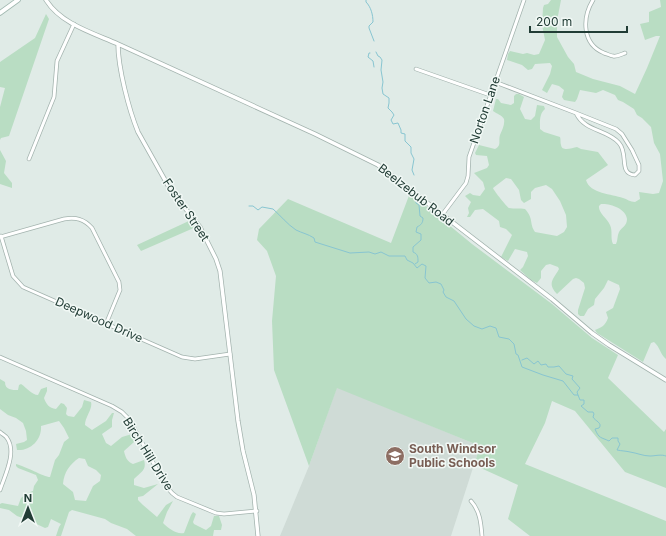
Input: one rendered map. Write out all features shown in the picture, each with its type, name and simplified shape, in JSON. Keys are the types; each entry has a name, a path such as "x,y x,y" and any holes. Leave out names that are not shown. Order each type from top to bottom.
{"main road":[{"path":"0,13 18,0"}],"street":[{"path":"46,0 53,10 74,24 118,44"},
{"name":"Norton Lane","path":"442,215 466,183 468,176 468,157 524,0"},
{"path":"593,0 588,8 585,20 586,32 590,42 600,51 613,56 626,54"},
{"path":"29,159 54,97 57,61 74,24"},
{"name":"Beelzebub Road","path":"118,44 362,156 392,174 442,215 552,299 592,333 666,380"},
{"name":"Foster Street","path":"118,44 120,65 134,122 138,132 170,189 200,227 216,259 222,282 243,451 254,495 258,536"},
{"path":"416,69 490,95"},
{"path":"495,82 576,113 616,129 627,140 639,165 639,171 635,175 630,175 626,172 624,168 624,152 620,144 615,139 589,126 578,118 576,113"},
{"path":"1,236 64,218 74,217 88,223 92,228 119,282 120,290 106,324"},
{"name":"Deepwood Drive","path":"1,236 13,276 23,287 182,357 195,359 230,354"},
{"name":"Birch Hill Drive","path":"0,357 112,406 122,412 129,419 166,486 177,497 216,513 224,514 256,511"},
{"path":"0,432 7,438 11,447 11,457 0,490"},
{"path":"471,501 479,514 482,536"}],"shaded area":[{"name":"South Windsor Public Schools","path":"337,387 480,446 451,536 280,536 309,466"}],"green space":[{"path":"551,0 561,0 557,21 557,37 568,57 574,64 576,72 593,79 620,86 635,94 660,36 645,40 640,24 649,22 649,12 661,7 660,0 666,0 666,359 654,342 651,343 643,362 597,333 595,330 606,323 608,318 606,312 613,308 620,289 619,285 608,280 604,288 595,299 594,305 588,309 584,316 580,316 578,314 578,310 585,288 584,283 579,279 573,279 557,294 552,287 552,282 559,269 558,267 550,264 546,265 541,271 541,278 537,283 531,280 520,270 528,256 527,252 515,249 508,261 501,257 512,235 506,229 500,227 499,221 483,209 475,210 470,217 467,217 469,213 468,208 471,202 465,196 470,193 480,196 485,189 483,182 474,173 487,168 489,165 487,156 476,155 475,153 479,145 495,149 499,144 499,137 504,119 502,116 493,111 496,99 498,99 501,103 511,105 514,103 514,96 516,94 524,97 520,109 525,119 531,120 535,116 537,105 544,106 545,109 540,118 540,129 544,132 560,137 563,148 568,149 577,147 598,152 608,165 586,180 588,185 592,188 602,193 624,198 632,202 640,199 639,192 653,194 659,193 663,181 660,154 654,143 651,127 637,115 634,109 618,100 615,95 603,90 596,93 580,90 575,102 564,100 562,97 564,90 559,86 552,84 547,93 542,90 550,74 552,66 550,63 535,64 532,69 528,70 522,65 507,60 510,51 523,54 539,54 545,40 542,25 543,8 544,5 548,4","holes":["506,178 511,179 519,190 521,200 524,203 531,199 531,192 535,188 546,185 552,189 560,201 566,215 567,227 564,232 557,236 535,232 532,226 531,218 525,209 509,208 493,188","601,204 608,204 617,207 626,215 626,223 619,232 616,244 613,244 612,242 609,222 599,209"]},
{"path":"46,14 49,19 9,136 1,138 0,140 0,107 5,88 0,87 0,62 35,38"},
{"path":"0,150 6,161 4,173 12,183 12,188 0,184"},
{"path":"410,193 472,244 552,304 592,338 618,355 608,378 664,432 666,429 666,488 625,472 575,411 552,401 545,423 525,464 666,521 666,536 530,536 508,519 518,485 474,465 480,446 337,388 309,466 274,370 272,321 276,276 267,251 257,240 259,229 288,199 391,243"},
{"path":"191,220 196,227 141,251 137,245"},
{"path":"0,379 5,382 6,387 9,389 18,390 19,385 21,384 36,395 38,395 41,389 47,387 44,398 47,404 51,408 56,409 61,403 64,404 67,408 66,414 68,416 74,417 82,407 84,400 91,402 91,407 85,425 92,430 106,421 112,413 114,413 112,427 102,434 106,443 111,446 122,437 132,434 135,437 134,442 124,451 126,457 129,462 133,464 144,460 145,463 143,471 134,479 134,485 144,488 158,484 143,496 138,497 138,500 157,517 166,505 173,501 163,523 176,532 184,533 193,512 196,514 193,522 194,524 206,530 211,526 214,516 219,516 222,525 221,530 214,530 213,536 136,536 127,529 105,519 72,510 69,512 61,536 56,536 61,524 51,519 48,527 45,528 17,516 9,510 0,508 0,504 2,503 18,506 21,498 27,493 33,491 38,480 36,475 18,468 16,464 50,477 55,460 59,455 64,442 69,438 59,421 41,426 40,435 35,443 22,450 17,450 16,444 27,440 23,423 0,409","holes":["79,458 85,459 88,466 96,470 101,475 100,481 93,486 86,501 75,500 73,492 63,484 66,472 73,463"]}],"waterway":[{"path":"366,0 372,14 373,22 369,28 374,41"},
{"path":"376,52 382,60 382,88 383,94 389,98 388,108 394,115 391,120 393,124 398,123 401,133 405,134 405,141 411,147 411,153 414,159 412,170 414,175"},
{"path":"370,53 368,57 373,61 374,67"},
{"path":"415,264 418,262 418,259 417,255 413,252 413,247 421,240 421,234 416,232 417,227 422,224 423,221 423,218 420,216 419,205 416,203 416,197"},
{"path":"249,206 253,206 258,210 262,207 273,209 296,230 314,238 315,242 350,253 369,252 375,254 381,252 389,256 405,256 407,260 413,263 417,268 422,264 426,266 425,278 429,283 436,282 441,284 446,297 454,301 466,319 474,326 482,329 490,326 496,328 499,337 509,339 514,344 516,354 518,355 522,367 563,381 574,395 578,395 580,400 584,400 584,404 581,406 588,412 593,412 593,417 600,425 599,428 595,429 599,436 609,441 612,438 618,438 620,444 617,450 647,456 666,456"},
{"path":"522,360 527,358 534,364 538,361 541,365 546,364 548,367 559,366 566,374 573,376 572,379 580,388 577,392 578,395"}],"place":[{"name":"South Windsor Public Schools","path":"395,456"}]}
